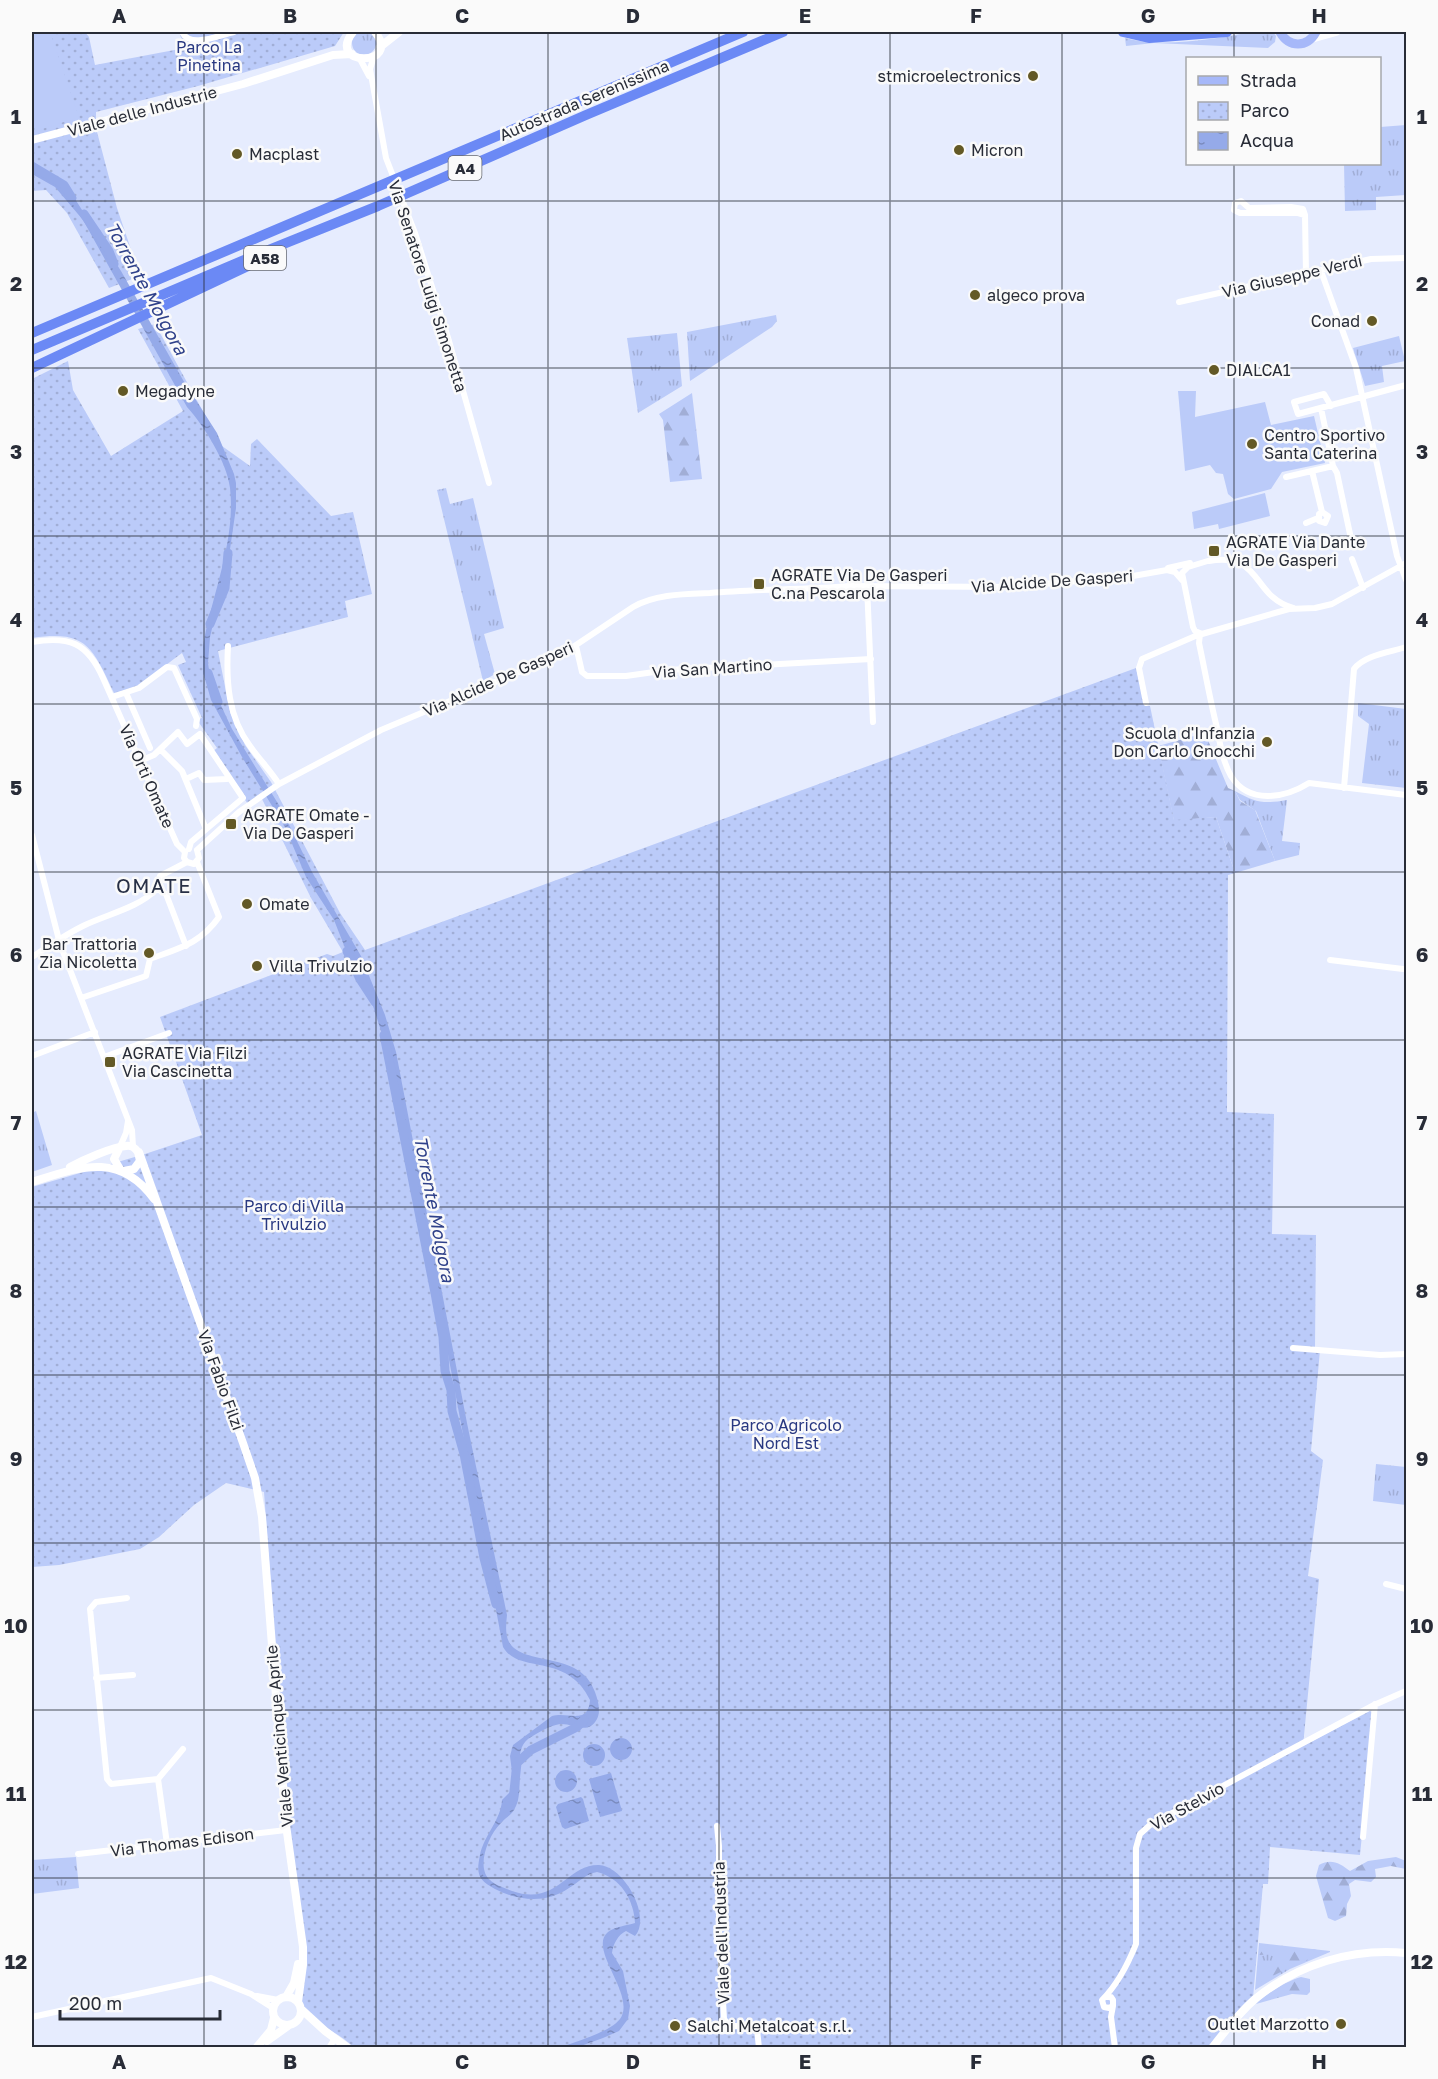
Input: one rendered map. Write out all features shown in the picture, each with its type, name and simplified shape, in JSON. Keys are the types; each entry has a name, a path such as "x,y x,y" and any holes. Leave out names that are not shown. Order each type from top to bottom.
{"highway":[{"name":"Autostrada Serenissima","path":"32,333 743,32"},
{"name":"Autostrada Serenissima","path":"129,315 586,115 783,32"},
{"path":"1123,32 1149,38 1227,32"},
{"path":"1149,38 1178,32"},
{"path":"32,350 129,315"},
{"path":"32,368 89,342 129,315"}],"main road":[{"path":"1280,32 1293,44 1301,44 1313,36"}],"street":[{"path":"182,32 192,41 234,32"},
{"path":"352,32 348,48 360,59 368,59 374,56 380,47 397,32"},
{"path":"375,32 397,32"},
{"path":"375,32 380,47"},
{"path":"1313,36 1336,32"},
{"name":"Viale delle Industrie","path":"321,58 339,49 348,41"},
{"name":"Viale delle Industrie","path":"32,140 233,86 321,58 342,53 352,54"},
{"name":"Via Senatore Luigi Simonetta","path":"374,56 370,69 385,154 449,341 489,483"},
{"name":"Via Senatore Luigi Simonetta","path":"360,59 373,88"},
{"path":"1305,215 1240,213 1236,212 1234,206 1235,202 1241,201 1249,208 1303,209 1305,215 1305,274"},
{"name":"Via Giuseppe Verdi","path":"1179,302 1371,259 1407,258"},
{"path":"1321,271 1356,368 1397,556 1404,564 1407,580"},
{"path":"1331,406 1324,394 1294,402 1298,414 1331,406 1407,385"},
{"path":"1321,408 1350,534"},
{"path":"1286,477 1333,466"},
{"path":"1306,522 1318,518 1322,523 1328,520 1328,516 1322,512 1312,471"},
{"path":"1200,634 1194,628 1182,572 1186,568 1211,561 1229,558 1245,566 1269,595 1294,609"},
{"path":"1352,559 1363,588"},
{"name":"Via Alcide De Gasperi","path":"196,850 254,800 277,785 381,730 460,699 561,654 635,605 691,593 754,589 822,589 867,586 1018,587 1133,576 1211,561"},
{"path":"1146,703 1139,668 1142,659 1200,634 1210,634 1267,615 1329,605 1404,564"},
{"path":"1161,570 1174,571 1182,580"},
{"path":"867,586 873,722"},
{"path":"1267,615 1277,609 1278,602"},
{"path":"1200,634 1199,643 1223,755 1234,781 1247,790 1265,796 1285,795 1309,783 1407,795"},
{"name":"Via Orti Omate","path":"32,642 59,639 72,642 84,649 94,660 177,844 187,851 191,842 243,798 200,734 187,744 178,732 160,749"},
{"path":"228,646 226,681 229,699 249,744 277,785"},
{"name":"Via San Martino","path":"576,646 582,672 587,676 626,676 668,670 871,659"},
{"path":"1344,788 1354,669 1365,660 1407,647"},
{"path":"112,697 139,688 167,667 174,668 197,719 196,726"},
{"name":"Via Orti Omate","path":"126,693 150,748"},
{"path":"140,761 154,755 160,749 182,771 206,829"},
{"path":"186,780 199,772 204,780 229,777"},
{"name":"Via Fabio Filzi","path":"32,836 58,939 133,1132 136,1150 253,1471 260,1502 264,1549"},
{"path":"196,850 200,856 197,862 192,864 187,862 184,858 187,851 196,850"},
{"path":"32,957 82,926 149,897 157,889 160,876 187,862"},
{"path":"81,998 146,976 148,962 194,943 219,916 197,862"},
{"path":"157,889 166,894 186,946"},
{"path":"1330,960 1405,966 1407,976"},
{"path":"32,1056 95,1032"},
{"path":"104,1057 169,1033"},
{"path":"121,1170 114,1159 126,1133 128,1120"},
{"path":"32,1182 94,1166 131,1171 136,1168 140,1160 136,1150 126,1146 80,1162 61,1173"},
{"name":"Via Fabio Filzi","path":"121,1170 147,1190 161,1214"},
{"path":"1293,1348 1380,1355 1407,1354"},
{"name":"Viale Venticinque Aprile","path":"264,1549 286,1830 303,1959 300,2005"},
{"path":"1386,1584 1407,1589"},
{"path":"126,1598 96,1602 90,1609 108,1782 111,1784 158,1779 183,1749"},
{"path":"96,1678 133,1675"},
{"name":"Via Stelvio","path":"1115,2048 1109,2002 1114,1986 1136,1944 1136,1848 1140,1834 1150,1825 1375,1704 1407,1691"},
{"path":"1363,1838 1375,1704"},
{"path":"158,1779 167,1844"},
{"name":"Viale dell'Industria","path":"717,1826 720,1969 724,2019 727,2025 752,2025 757,2029 759,2048"},
{"name":"Via Thomas Edison","path":"78,1854 286,1830"},
{"name":"Viale Venticinque Aprile","path":"282,1998 294,1983 299,1923"},
{"path":"1212,2048 1254,2000 1295,1973 1342,1956 1376,1951 1407,1953"},
{"path":"32,2017 205,1978 215,1978 250,1994 273,2008"},
{"path":"250,1994 282,1998 300,2005 343,2046"},
{"path":"258,2048 271,2030 274,2018 273,2008 282,1998"},
{"path":"258,2048 300,2017 300,2005"},
{"path":"274,2018 280,2024 313,2026 325,2031"},
{"path":"329,2048 335,2038"}],"green space":[{"path":"364,31 372,35 376,43 372,51 364,55 356,51 352,43 356,35"},
{"name":"Parco La Pinetina","path":"32,32 85,32 89,37 95,65 185,48 180,35 189,32 344,32 335,46 198,86 96,112 96,128 117,208 140,276 109,288 67,213 46,190 32,191"},
{"path":"50,32 79,117 39,130 32,116 32,35"},
{"path":"1251,32 1273,32 1276,36 1275,42 1268,48 1154,43 1126,46 1125,38 1171,42 1205,40"},
{"path":"1406,125 1406,195 1376,197 1376,210 1345,211 1344,165 1381,165 1381,127"},
{"path":"776,315 777,321 772,327 690,381 687,332"},
{"name":"Parco Agricolo Nord Est","path":"155,324 222,446 250,466 251,444 257,439 331,516 353,512 372,594 345,601 348,617 218,651 230,712 245,745 271,782 340,913 365,950 1136,668 1145,706 1150,706 1174,820 1216,817 1235,873 1228,875 1227,1112 1274,1114 1272,1234 1316,1235 1315,1349 1320,1350 1311,1451 1323,1460 1308,1576 1319,1579 1303,1746 1370,1711 1374,1714 1360,1855 1270,1847 1268,1884 1263,1884 1253,1998 1209,2047 353,2047 316,2021 302,2002 304,1978 290,1829 289,1808 292,1806 285,1777 264,1492 226,1483 194,1505 159,1537 140,1549 59,1565 32,1567 32,1187 202,1135 160,1017 327,954 333,956 343,952 311,898 262,799 250,807 212,752 217,748 197,720 202,718 178,665 186,662 182,653 135,688 114,693 100,664 85,645 65,637 32,638 32,401 34,399 32,379 68,361 73,390 111,456 183,411 138,329"},
{"path":"677,333 682,386 638,413 627,338"},
{"path":"1399,336 1405,361 1382,366 1384,382 1365,386 1353,348"},
{"name":"Centro Sportivo Santa Caterina","path":"1178,391 1196,391 1195,417 1265,402 1271,425 1314,416 1325,463 1282,472 1271,489 1234,499 1228,494 1223,474 1216,473 1210,465 1185,471"},
{"path":"692,393 702,479 670,482 663,420 659,414"},
{"path":"446,488 450,504 473,498 504,628 484,634 495,674 483,681 437,490"},
{"path":"1265,493 1270,516 1219,529 1218,524 1194,529 1192,512"},
{"path":"1358,703 1406,709 1406,788 1362,783 1369,724 1358,716"},
{"path":"1205,733 1228,788 1235,791 1240,801 1255,810 1275,861 1235,873 1216,817 1174,821 1158,746"},
{"path":"1235,791 1260,802 1287,800 1282,841 1300,843 1299,855 1275,861 1256,811 1240,800"},
{"path":"36,1111 52,1165 32,1172 32,1113"},
{"path":"1376,1464 1406,1467 1406,1505 1373,1501"},
{"path":"76,1857 79,1888 32,1894 32,1860"},
{"path":"1396,1857 1406,1861 1406,1869 1391,1866 1375,1869 1376,1877 1371,1882 1355,1880 1349,1884 1351,1896 1347,1904 1346,1916 1335,1921 1328,1918 1316,1876 1319,1865 1335,1862 1350,1871 1368,1861"},
{"path":"1259,1943 1330,1952 1290,1969 1255,1990"},
{"path":"1262,1945 1314,1949 1326,1953 1301,1962 1258,1983 1261,1969 1280,1965 1275,1954 1259,1955 1259,1947"},
{"path":"1301,1977 1310,1979 1310,1992 1307,1995 1292,1994 1256,2004 1277,1988"}],"water":[{"name":"Torrente Molgora","path":"32,166 56,179 75,199 121,271 183,380 217,433 234,474 236,508 229,556 210,637 208,663 211,684 232,729 282,810 312,872 361,956 385,1015 396,1052 467,1423 507,1615 506,1629 509,1642 516,1650 578,1670 588,1679 597,1698 598,1716 589,1727 556,1725 535,1734 523,1745 519,1761 518,1800 514,1810 491,1836 484,1861 486,1876 498,1886 512,1891 540,1894 551,1890 588,1866 599,1865 618,1874 633,1894 638,1905 639,1928 635,1936 626,1931 621,1935 612,1953 623,1971 630,2006 628,2019 619,2031 578,2047 562,2047 609,2028 620,2019 624,2009 618,1985 603,1949 603,1940 611,1930 635,1923 629,1898 613,1879 597,1872 589,1874 551,1897 532,1899 513,1896 489,1886 480,1876 478,1867 482,1848 499,1814 502,1800 514,1788 510,1756 513,1745 552,1716 576,1716 585,1713 590,1700 580,1685 569,1675 520,1660 510,1655 503,1647 434,1280 388,1053 367,987 349,958 334,920 306,877 285,827 242,757 211,700 203,672 203,646 226,548 231,508 228,478 220,456 187,407 83,220 55,187 32,174"},
{"path":"621,1738 629,1741 632,1749 629,1757 621,1760 613,1757 610,1749 613,1741"},
{"path":"594,1744 602,1747 605,1755 602,1763 594,1766 586,1763 583,1755 586,1747"},
{"path":"562,1770 570,1770 577,1777 577,1785 570,1792 562,1792 555,1785 555,1777"},
{"path":"611,1773 622,1811 600,1817 589,1779"},
{"path":"581,1797 589,1821 565,1829 562,1827 556,1807 558,1804"}],"waterway":[{"name":"Torrente Molgora","path":"32,166 64,185 72,198"},
{"name":"Torrente Molgora","path":"84,214 109,251 114,264"},
{"name":"Torrente Molgora","path":"210,624 225,588 228,553"},
{"name":"Torrente Molgora","path":"208,673 218,702"},
{"name":"Torrente Molgora","path":"347,951 360,979 375,1002"},
{"name":"Torrente Molgora","path":"384,1035 443,1337 445,1371 451,1390 452,1411 464,1454 484,1558 496,1604"},
{"name":"Torrente Molgora","path":"513,1800 517,1763 531,1750 577,1727 584,1720"}],"place":[{"name":"stmicroelectronics","path":"1033,76"},
{"name":"Micron","path":"959,150"},
{"name":"Macplast","path":"237,154"},
{"name":"algeco prova","path":"975,295"},
{"name":"Conad","path":"1372,321"},
{"name":"DIALCA1","path":"1214,370"},
{"name":"Megadyne","path":"123,391"},
{"name":"Centro Sportivo Santa Caterina","path":"1252,444"},
{"name":"AGRATE Via Dante Via De Gasperi","path":"1214,551"},
{"name":"AGRATE Via De Gasperi C.na Pescarola","path":"759,584"},
{"name":"Scuola d'Infanzia Don Carlo Gnocchi","path":"1267,742"},
{"name":"AGRATE Omate - Via De Gasperi","path":"231,824"},
{"name":"Omate","path":"247,904"},
{"name":"Bar Trattoria Zia Nicoletta","path":"149,953"},
{"name":"Villa Trivulzio","path":"257,966"},
{"name":"AGRATE Via Filzi Via Cascinetta","path":"110,1062"},
{"name":"Outlet Marzotto","path":"1341,2024"},
{"name":"Salchi Metalcoat s.r.l.","path":"675,2026"}],"district":[{"name":"OMATE","path":"154,885"}],"park label":[{"name":"Parco di Villa Trivulzio","path":"294,1215"}]}
